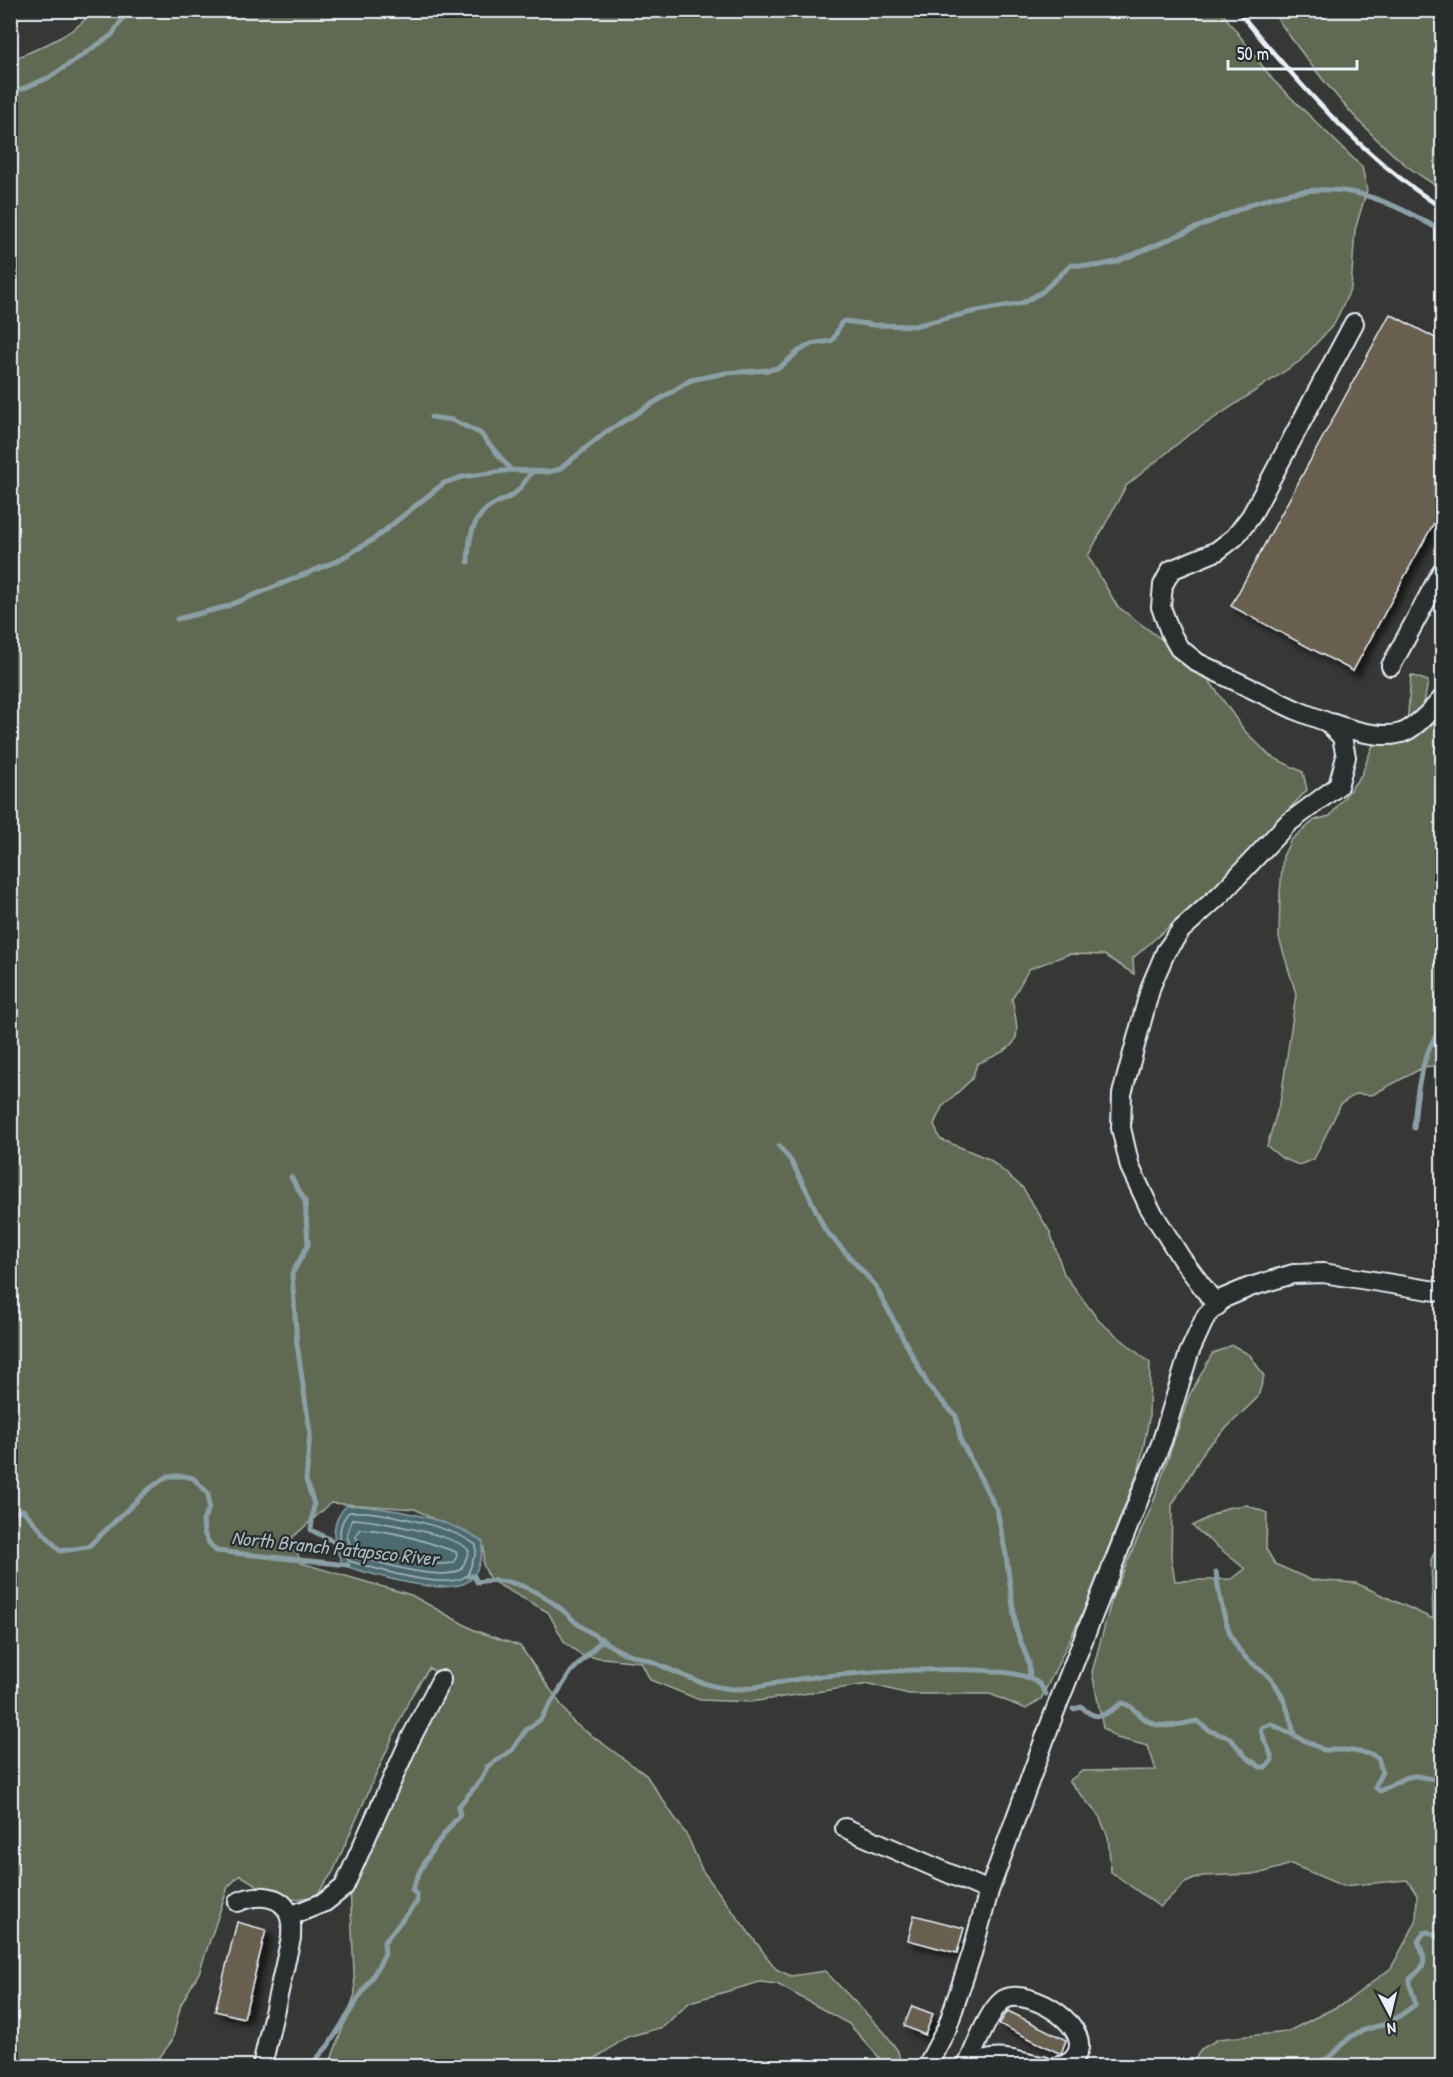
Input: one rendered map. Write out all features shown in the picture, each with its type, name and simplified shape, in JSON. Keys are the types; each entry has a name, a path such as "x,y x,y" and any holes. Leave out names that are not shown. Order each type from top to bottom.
{"lane":[{"path":"1354,323 1251,516 1236,537 1217,551 1171,570 1163,585 1161,607 1170,632 1179,648 1198,663 1298,711 1360,734 1384,735 1406,732 1443,699"},
{"path":"1391,666 1443,571"},
{"path":"1217,1306 1181,1258 1149,1207 1130,1167 1121,1128 1122,1094 1151,986 1166,951 1181,930 1222,893 1287,824 1338,786 1346,757 1342,737 1327,722"},
{"path":"927,2067 947,2028 972,1953 989,1891 1055,1711 1162,1441 1189,1353 1206,1316 1224,1298 1250,1287 1293,1274 1323,1273 1443,1292"},
{"path":"1423,1288 1443,1278"},
{"path":"290,1916 325,1902 344,1887 410,1740 441,1680"},
{"path":"844,1827 989,1891"},
{"path":"238,1902 250,1897 273,1898 283,1903 290,1916 291,1938 262,2067"},
{"path":"967,2067 994,2008 1004,1999 1017,1996 1032,1999 1064,2018 1074,2028 1079,2041 1078,2052 1072,2061 1058,2067"},
{"path":"974,2067 992,2059 1006,2059 1043,2067"}],"green space":[{"path":"92,10 1221,11 1273,80 1362,167 1367,190 1355,230 1351,288 1334,324 1300,361 1186,437 1126,486 1088,556 1117,606 1201,669 1244,730 1270,756 1303,772 1307,790 1221,881 1133,958 1134,974 1104,955 1069,954 1029,969 1012,999 1017,1026 1014,1042 1002,1052 977,1064 972,1079 942,1107 934,1124 940,1139 989,1159 1023,1188 1050,1232 1064,1274 1099,1321 1150,1363 1149,1419 1139,1469 1084,1610 1041,1699 1026,1709 990,1694 909,1694 869,1684 750,1702 700,1700 650,1680 641,1662 583,1656 565,1643 548,1612 490,1580 483,1564 484,1547 415,1509 331,1503 292,1538 301,1563 411,1595 476,1631 520,1646 573,1722 646,1775 688,1837 702,1870 776,1969 791,1976 825,1971 885,2033 898,2051 901,2066 884,2063 849,2024 777,1984 760,1982 690,2002 663,2027 627,2037 590,2062 551,2066 332,2066 332,2057 355,1994 350,1887 448,1679 429,1668 410,1698 333,1872 316,1896 283,1901 240,1875 228,1887 199,1973 181,2004 172,2041 159,2058 139,2059 130,2066 12,2066 11,60 67,33 78,26"},
{"path":"1272,11 1442,11 1442,190 1408,167 1370,132 1334,94"},
{"path":"1411,675 1428,681 1422,715 1442,731 1442,1065 1424,1067 1372,1095 1356,1094 1341,1104 1314,1159 1299,1165 1282,1158 1267,1146 1281,1098 1296,994 1279,938 1283,856 1291,840 1315,820 1330,816 1362,774 1375,739 1407,726"},
{"path":"1232,1345 1250,1355 1264,1376 1258,1397 1206,1448 1172,1505 1171,1558 1175,1581 1232,1579 1245,1569 1192,1526 1226,1508 1247,1505 1267,1513 1266,1549 1275,1564 1311,1580 1356,1583 1433,1619 1431,1560 1442,1535 1442,2066 1191,2066 1201,2049 1218,2039 1287,2032 1346,2002 1391,1968 1416,1922 1417,1895 1407,1880 1343,1886 1291,1864 1259,1874 1202,1876 1185,1883 1160,1907 1111,1872 1108,1837 1099,1816 1069,1781 1082,1771 1156,1770 1148,1746 1117,1738 1103,1728 1092,1672 1113,1595 1153,1503 1189,1396 1212,1354"}],"water":[{"path":"347,1505 382,1508 418,1515 468,1533 483,1542 478,1568 470,1580 459,1585 444,1587 408,1583 344,1566 337,1550 334,1534 337,1519"}],"building":[{"path":"1390,314 1443,342 1443,506 1353,671 1231,606"},
{"path":"914,1915 964,1928 957,1953 908,1940"},
{"path":"237,1922 266,1930 244,2018 215,2011"},
{"path":"912,2006 933,2014 925,2035 904,2026"},
{"path":"1008,2011 1066,2040 1061,2054 999,2024"}],"waterway":[{"path":"10,94 50,77 112,35 128,10"},
{"path":"177,619 225,607 337,561 374,539 444,483 462,477 511,470 548,472 560,469 606,432 691,380 726,373 770,370 780,367 811,344 831,341 844,321 874,325 914,326 1022,303 1042,292 1071,265 1096,266 1116,262 1254,203 1307,190 1352,192 1373,198 1395,206 1442,231"},
{"path":"431,417 452,420 480,433 511,470"},
{"path":"468,562 473,529 480,516 493,505 517,492 532,472"},
{"path":"1414,1128 1416,1101 1424,1062 1442,1026"},
{"path":"779,1146 791,1161 825,1230 875,1285 929,1387 956,1416 961,1441 997,1510 1016,1629 1029,1663 1030,1679"},
{"path":"291,1177 305,1201 308,1245 292,1274 297,1344 310,1433 306,1480 314,1504 311,1530 339,1544"},
{"name":"North Branch Patapsco River","path":"10,1513 23,1510 60,1551 88,1547 150,1488 168,1476 184,1476 193,1478 208,1493 209,1508 203,1521 204,1533 216,1551 348,1565"},
{"path":"1216,1572 1227,1627 1243,1655 1275,1684 1286,1705 1294,1734"},
{"name":"North Branch Patapsco River","path":"468,1576 474,1576 477,1582 500,1581 532,1590 552,1602 579,1625 620,1651 721,1688 746,1689 807,1678 876,1672 957,1670 1021,1675 1038,1683 1046,1694"},
{"path":"310,2066 328,2046 374,1974 385,1954 384,1942 417,1902 417,1895 412,1890 416,1879 432,1850 460,1815 458,1807 481,1780 487,1767 512,1750 526,1730 540,1720 571,1672 601,1641 601,1638"},
{"name":"North Branch Patapsco River","path":"1073,1709 1082,1707 1098,1716 1122,1703 1132,1707 1145,1719 1157,1725 1170,1726 1197,1721 1210,1731 1230,1738 1246,1757 1260,1767 1266,1767 1272,1760 1261,1728 1271,1724 1324,1750 1346,1750 1371,1754 1378,1758 1382,1771 1375,1787 1380,1791 1412,1776 1442,1779"},
{"path":"1306,2066 1309,2062 1330,2057 1356,2033 1383,2025 1415,2005 1410,1979 1420,1970 1424,1962 1418,1941 1424,1933 1428,1932 1442,1939"}],"railway":[{"path":"1237,10 1332,117 1384,165 1442,208"}]}
